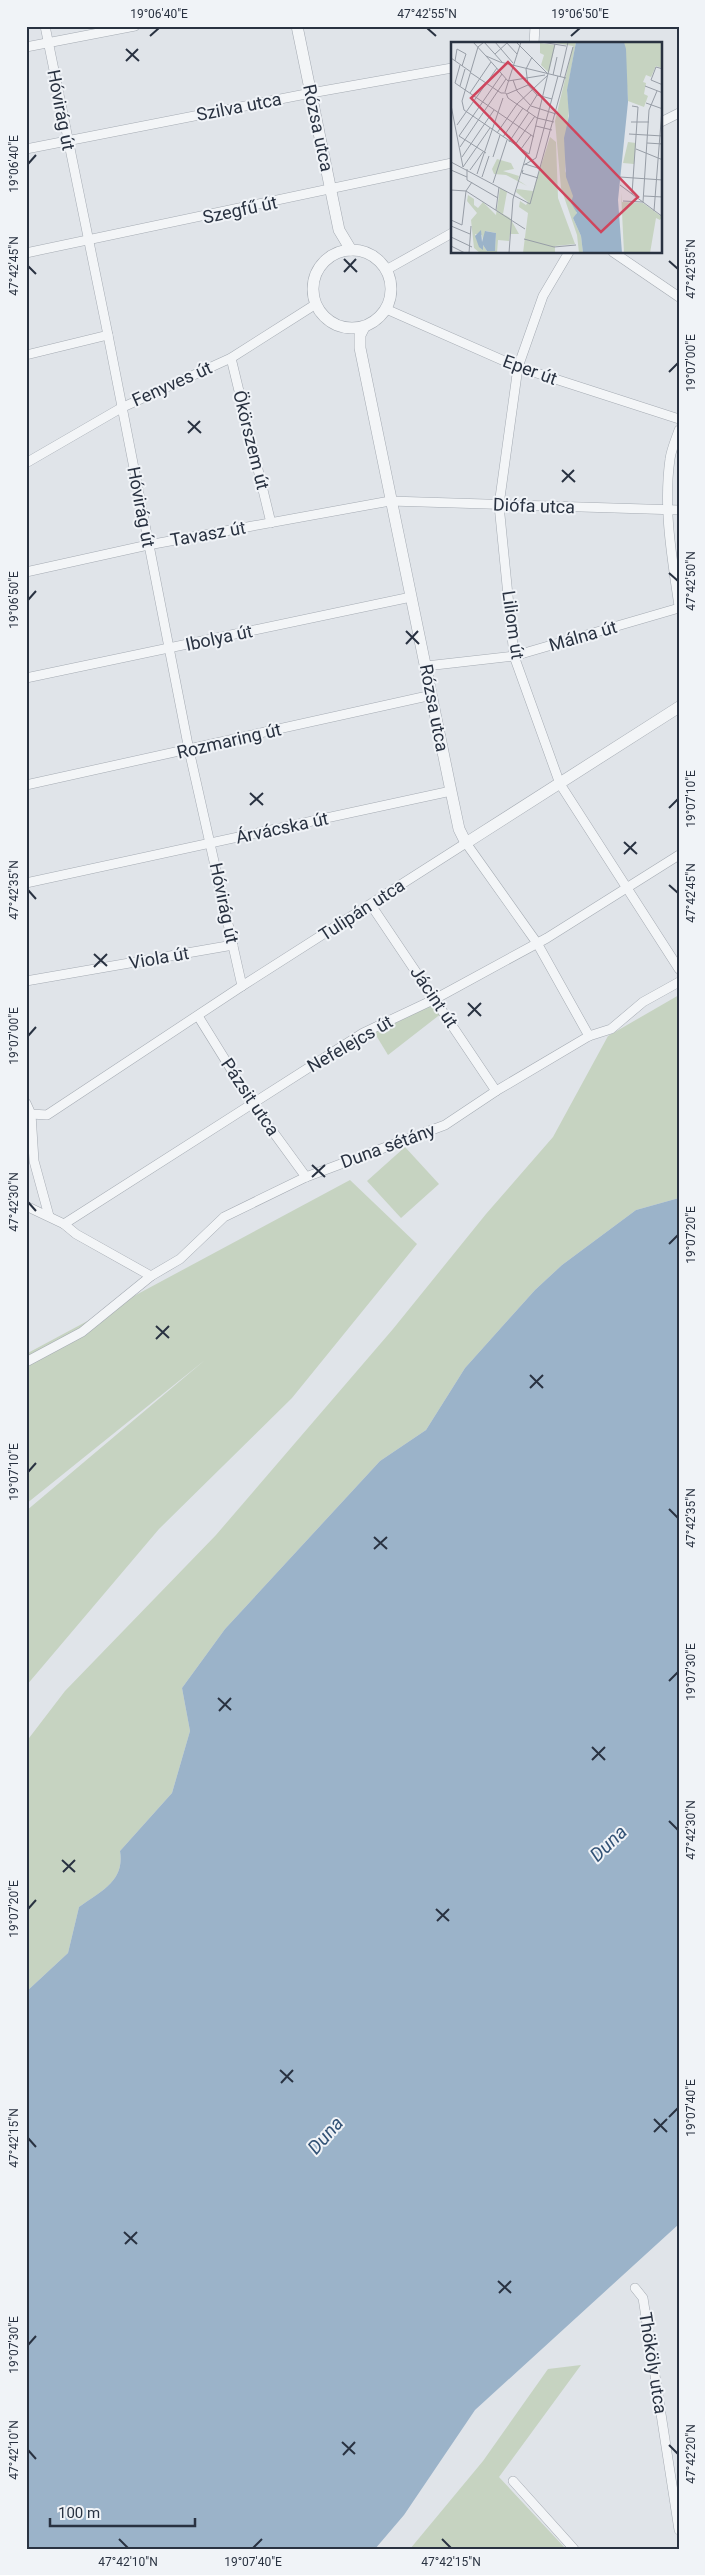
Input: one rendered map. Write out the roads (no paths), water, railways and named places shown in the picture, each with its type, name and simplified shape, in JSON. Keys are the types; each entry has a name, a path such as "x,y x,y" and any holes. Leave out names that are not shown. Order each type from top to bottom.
{"street":[{"name":"Hóvirág út","path":"45,26 108,335 189,750 212,844 242,986"},
{"path":"26,47 135,26"},
{"name":"Rózsa utca","path":"296,26 339,230"},
{"path":"534,42 535,26"},
{"name":"Szilva utca","path":"26,149 311,93 451,68"},
{"path":"662,122 679,113"},
{"name":"Szegfű út","path":"26,253 331,191 451,163"},
{"path":"339,230 351,250"},
{"path":"333,256 339,230"},
{"path":"386,270 451,234"},
{"path":"351,250 365,252 377,259 386,270 390,281 391,294 386,309 376,320 364,326 343,327 330,322 316,304 314,293 315,278 321,266 333,256 351,250"},
{"name":"Liliom út","path":"568,254 544,296 518,367 499,505 514,656 560,784 679,969"},
{"path":"616,254 679,297"},
{"name":"Fenyves út","path":"26,463 121,408 231,358 316,304"},
{"name":"Eper út","path":"386,309 518,367 679,419"},
{"path":"360,348 360,335 364,326"},
{"path":"343,327 360,348"},
{"path":"26,355 108,335"},
{"name":"Rózsa utca","path":"360,348 459,829 466,843 537,943 589,1036"},
{"name":"Ökörszem út","path":"231,358 271,523"},
{"path":"679,430 670,458 668,510 679,607"},
{"name":"Diófa utca","path":"390,501 679,510"},
{"name":"Tavasz út","path":"26,572 148,545 390,501"},
{"name":"Ibolya út","path":"26,678 411,597"},
{"name":"Málna út","path":"426,666 514,656 679,607"},
{"name":"Rozmaring út","path":"26,786 432,696"},
{"name":"Tulipán utca","path":"30,1114 47,1115 242,986 372,905 679,707"},
{"name":"Árvácska út","path":"26,884 451,791"},
{"name":"Nefelejcs út","path":"64,1224 363,1033 435,999 537,943 679,854"},
{"name":"Jácint út","path":"372,905 496,1091"},
{"name":"Viola út","path":"26,981 233,945"},
{"name":"Duna sétány","path":"26,1362 82,1332 151,1276 180,1259 224,1217 306,1176 445,1125 496,1091 589,1036 611,1029 643,1002 679,982"},
{"name":"Pázsit utca","path":"198,1016 252,1103 306,1176"},
{"path":"26,1102 30,1114 34,1161 49,1216"},
{"path":"26,1206 64,1224 76,1234 151,1276"},
{"name":"Thököly utca","path":"635,2288 643,2298 676,2494 679,2530"},
{"path":"513,2481 574,2549"}],"water":[{"name":"Duna","path":"679,1198 679,2224 475,2410 404,2515 375,2549 26,2549 26,1992 68,1953 79,1907 103,1890 115,1878 121,1861 120,1851 172,1793 190,1731 182,1688 225,1629 380,1461 426,1430 465,1368 535,1290 562,1265 636,1210"}]}
